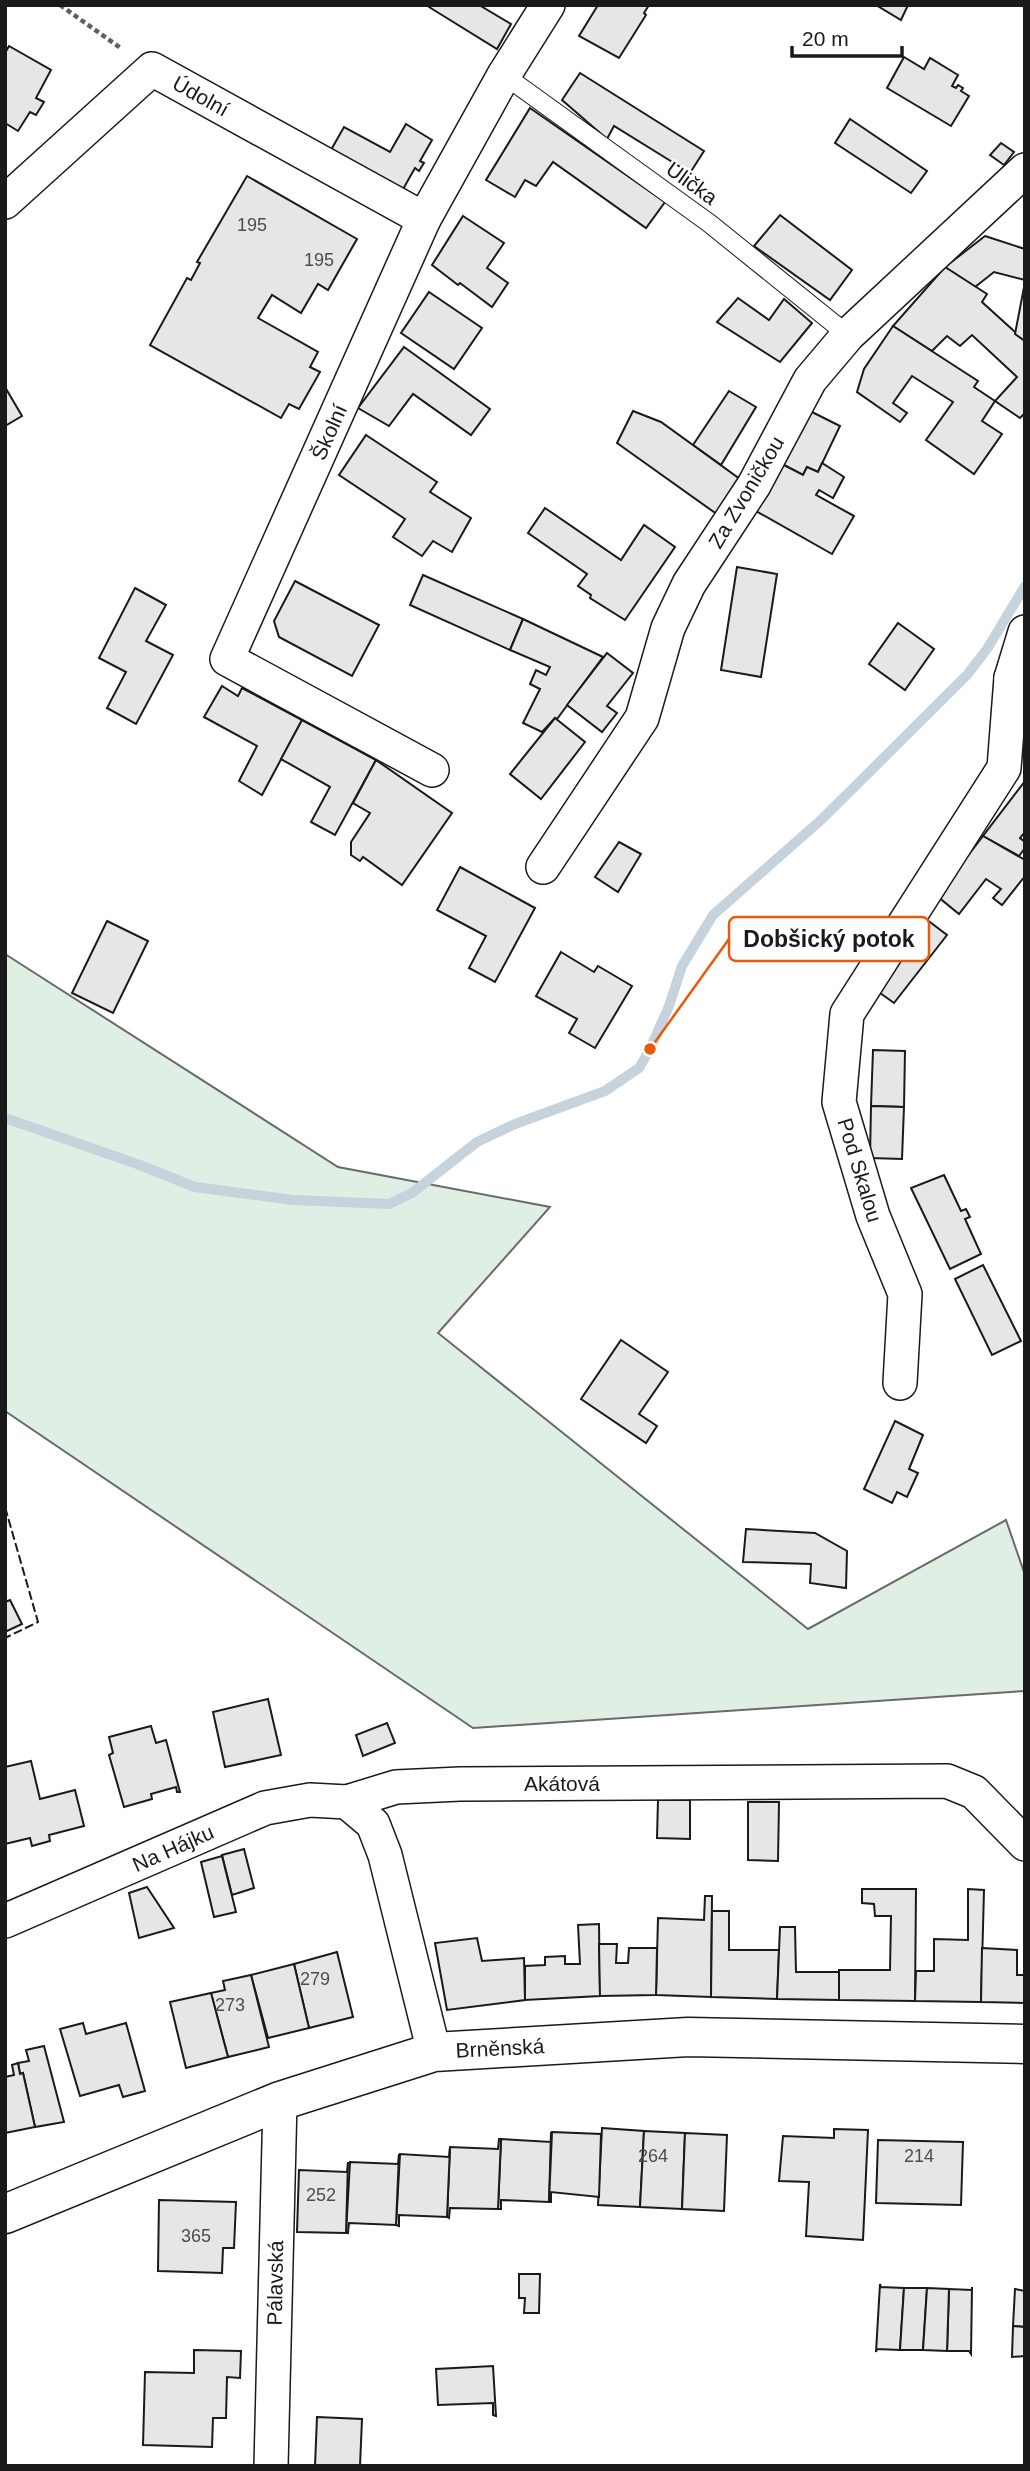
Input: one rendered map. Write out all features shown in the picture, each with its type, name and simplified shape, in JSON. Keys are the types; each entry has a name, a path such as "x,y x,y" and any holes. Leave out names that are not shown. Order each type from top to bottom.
{"main road":[{"name":"Brněnská","path":"5,2214 280,2101 434,2052 688,2037 1025,2044"}],"street":[{"name":"Školní","path":"432,770 227,659 424,219 504,75 548,5"},
{"name":"Údolní","path":"5,202 152,69 424,219"},
{"name":"Za Zvoničkou","path":"542,867 642,718 668,628 689,584 754,485 810,380 848,335 1025,170"},
{"name":"Pod Skalou","path":"900,1383 905,1294 873,1216 839,1102 848,1014 1004,768 1025,632"},
{"name":"Akátová","path":"347,1802 396,1787 460,1784 947,1781 974,1792 1025,1843"},
{"name":"Na Hájku","path":"5,1922 265,1808 310,1800 347,1802"},
{"path":"347,1802 373,1824 385,1856 434,2052"},
{"name":"Pálavská","path":"271,2466 280,2101"}],"lane":[{"name":"Ulička","path":"504,75 709,223 848,335"}],"path":[{"path":"60,5 152,69"}],"green space":[{"path":"5,954 338,1167 550,1207 438,1333 808,1629 1006,1520 1025,1575 1025,1691 473,1728 5,1411"}],"building":[{"path":"479,5 511,24 497,49 429,7"},
{"path":"598,5 649,5 644,13 646,15 619,58 579,36"},
{"path":"876,5 908,5 901,20"},
{"path":"9,46 51,70 36,98 44,102 36,115 30,112 18,131 5,123 5,53"},
{"path":"904,57 924,69 930,58 958,75 952,86 956,88 958,85 963,88 961,91 969,96 951,126 887,88"},
{"path":"580,73 704,151 690,173 614,126 607,139 562,100"},
{"path":"530,108 665,202 646,228 553,162 536,186 525,180 515,197 486,180"},
{"path":"850,119 927,171 911,193 835,143"},
{"path":"406,124 432,140 420,161 424,163 419,171 415,168 402,191 331,150 344,127 390,152"},
{"path":"1001,143 1014,152 1004,165 990,155"},
{"path":"247,176 357,239 328,290 318,284 301,313 272,295 258,318 318,352 310,367 320,372 299,409 289,404 281,418 150,345 187,278 191,280 200,263 197,262"},
{"path":"780,215 852,270 830,300 754,246"},
{"path":"463,216 504,243 487,268 508,283 492,307 432,265"},
{"path":"985,236 1025,249 1025,280 994,272 975,287 945,267"},
{"path":"945,267 987,294 982,302 1025,341 1025,413 1020,418 995,401 1017,377 972,335 960,346 947,336 932,351 893,326"},
{"path":"1025,282 1025,341 1015,334"},
{"path":"429,292 482,328 454,369 401,333"},
{"path":"738,298 769,320 784,299 812,323 780,362 717,322"},
{"path":"893,326 978,381 974,387 995,401 982,421 1002,434 974,474 926,440 953,402 912,376 893,403 907,413 900,422 857,392 864,369"},
{"path":"404,347 490,409 471,435 413,394 389,426 358,408"},
{"path":"5,387 22,416 5,426"},
{"path":"729,391 756,407 721,465 693,445"},
{"path":"806,409 840,426 818,472 807,467 803,475 780,463"},
{"path":"633,411 661,422 744,482 718,515 617,443"},
{"path":"366,435 437,482 430,492 471,518 452,552 433,541 422,556 393,537 405,519 339,475"},
{"path":"780,463 803,475 807,467 818,472 822,463 844,477 833,498 819,490 816,495 854,516 832,554 756,511"},
{"path":"545,508 621,560 644,525 675,547 625,620 590,598 591,595 578,586 587,574 528,533"},
{"path":"737,567 777,574 761,677 721,670"},
{"path":"423,575 523,619 510,650 410,605"},
{"path":"295,581 379,625 352,676 279,637 274,621"},
{"path":"135,588 166,605 146,641 173,655 136,724 107,708 126,672 99,658"},
{"path":"523,619 603,657 557,719 542,732 523,723 540,689 530,684 536,670 546,675 550,667 510,650"},
{"path":"898,623 934,649 905,690 869,664"},
{"path":"607,653 633,673 607,706 617,713 602,732 567,705"},
{"path":"222,686 238,696 242,688 302,720 262,795 239,781 257,746 204,717"},
{"path":"555,718 585,742 541,799 510,774"},
{"path":"302,720 376,760 335,835 311,822 330,787 281,759"},
{"path":"376,760 452,813 402,885 363,857 360,861 351,855 351,842 370,813 353,803"},
{"path":"1025,781 1025,832 1020,838 1025,842 1025,848 1019,856 983,836"},
{"path":"983,836 1025,860 1025,876 1002,905 993,898 1001,889 986,879 959,914 937,896"},
{"path":"619,842 641,854 618,892 595,877"},
{"path":"460,867 535,908 495,982 469,968 486,936 437,910"},
{"path":"922,916 947,935 894,1003 869,985"},
{"path":"107,921 148,941 113,1013 72,993"},
{"path":"561,952 594,972 598,966 632,986 595,1048 569,1033 577,1019 536,996"},
{"path":"873,1050 905,1051 904,1107 871,1106"},
{"path":"871,1106 904,1107 902,1159 870,1158"},
{"path":"944,1175 961,1211 966,1209 970,1217 965,1219 981,1254 950,1269 911,1188"},
{"path":"983,1265 1021,1341 992,1355 955,1279"},
{"path":"621,1340 668,1372 639,1414 657,1426 646,1443 581,1399"},
{"path":"895,1421 923,1435 909,1469 918,1473 907,1497 897,1492 892,1503 864,1489"},
{"path":"746,1529 815,1533 847,1551 846,1588 810,1583 811,1564 743,1562"},
{"path":"10,1600 22,1624 5,1632 5,1602"},
{"path":"268,1699 281,1755 225,1767 213,1712"},
{"path":"387,1723 395,1743 363,1756 356,1735"},
{"path":"151,1726 156,1743 166,1740 180,1792 177,1792 176,1787 151,1794 152,1799 124,1807 109,1755 113,1753 109,1737"},
{"path":"31,1761 40,1799 75,1790 84,1826 49,1835 50,1841 32,1846 30,1838 5,1844 5,1767"},
{"path":"658,1800 690,1800 690,1839 657,1838"},
{"path":"748,1802 779,1802 778,1861 748,1860"},
{"path":"244,1849 254,1888 232,1895 222,1855"},
{"path":"222,1856 236,1912 214,1917 201,1862"},
{"path":"147,1887 174,1928 139,1938 129,1893"},
{"path":"862,1889 916,1889 915,2001 839,2000 839,1970 890,1970 891,1916 875,1916 874,1904 862,1903"},
{"path":"968,1889 984,1890 981,2002 915,2001 916,1971 934,1971 934,1939 968,1940"},
{"path":"705,1896 712,1896 711,1997 656,1995 658,1918 704,1920"},
{"path":"712,1911 729,1911 729,1950 779,1950 777,1999 711,1997"},
{"path":"599,1924 600,1996 525,2000 525,1966 545,1965 545,1957 565,1956 565,1964 580,1964 578,1925"},
{"path":"780,1927 795,1927 796,1972 839,1972 839,2000 777,1999"},
{"path":"477,1938 482,1961 524,1958 525,2000 447,2010 435,1943"},
{"path":"599,1944 617,1944 616,1963 628,1963 629,1948 657,1948 656,1995 600,1996"},
{"path":"982,1948 1017,1950 1017,1975 1025,1975 1025,2003 981,2002"},
{"path":"337,1952 353,2017 309,2028 294,1964"},
{"path":"294,1964 309,2028 268,2038 251,1975"},
{"path":"251,1975 269,2047 228,2057 211,1993 225,1990 223,1981"},
{"path":"211,1993 228,2057 186,2068 170,2002"},
{"path":"83,2023 86,2034 126,2023 145,2091 123,2097 119,2085 80,2096 60,2029"},
{"path":"44,2046 64,2122 35,2127 23,2073 20,2074 18,2063 29,2061 26,2050"},
{"path":"18,2063 20,2074 23,2073 35,2127 5,2133 5,2077 14,2075 12,2065"},
{"path":"602,2128 644,2131 640,2207 598,2205"},
{"path":"834,2129 868,2130 863,2240 806,2236 809,2182 779,2181 783,2136 834,2138"},
{"path":"644,2131 685,2133 682,2209 640,2207"},
{"path":"552,2132 601,2134 599,2197 551,2192 549,2202"},
{"path":"685,2133 727,2135 724,2211 682,2209"},
{"path":"499,2139 498,2209 450,2208 449,2218 447,2217 450,2147 498,2149"},
{"path":"501,2139 551,2142 549,2202 501,2200 501,2209 498,2209"},
{"path":"878,2140 963,2142 961,2205 876,2203"},
{"path":"450,2147 447,2217 399,2215 399,2226 396,2225 400,2154 449,2157"},
{"path":"399,2154 396,2225 349,2223 346,2233 350,2162 398,2164"},
{"path":"348,2162 346,2233 297,2232 299,2170 347,2172"},
{"path":"159,2200 236,2202 234,2248 223,2248 222,2273 158,2271"},
{"path":"519,2274 540,2274 539,2313 524,2313 525,2298 519,2298"},
{"path":"880,2284 881,2287 904,2288 900,2350 877,2349 876,2352"},
{"path":"904,2288 927,2288 923,2350 900,2350"},
{"path":"927,2288 949,2289 947,2351 923,2350"},
{"path":"949,2289 972,2290 971,2354 969,2351 947,2351"},
{"path":"1015,2289 1025,2291 1025,2327 1013,2326"},
{"path":"1013,2326 1025,2327 1025,2356 1012,2357"},
{"path":"194,2350 241,2351 240,2378 227,2377 226,2418 213,2418 212,2447 143,2445 145,2372 194,2373"},
{"path":"493,2366 496,2416 493,2415 493,2403 438,2405 436,2369"},
{"path":"317,2417 362,2419 360,2466 315,2466"}],"waterway":[{"path":"5,1118 195,1187 293,1200 389,1204 412,1193 477,1142 515,1124 605,1091 639,1068 669,1006 682,966 713,915 821,820 967,675 987,649 1025,586"}],"fence":[{"path":"5,1507 38,1622 5,1638"}],"place":[{"name":"Dobšický potok","path":"650,1049"}]}
